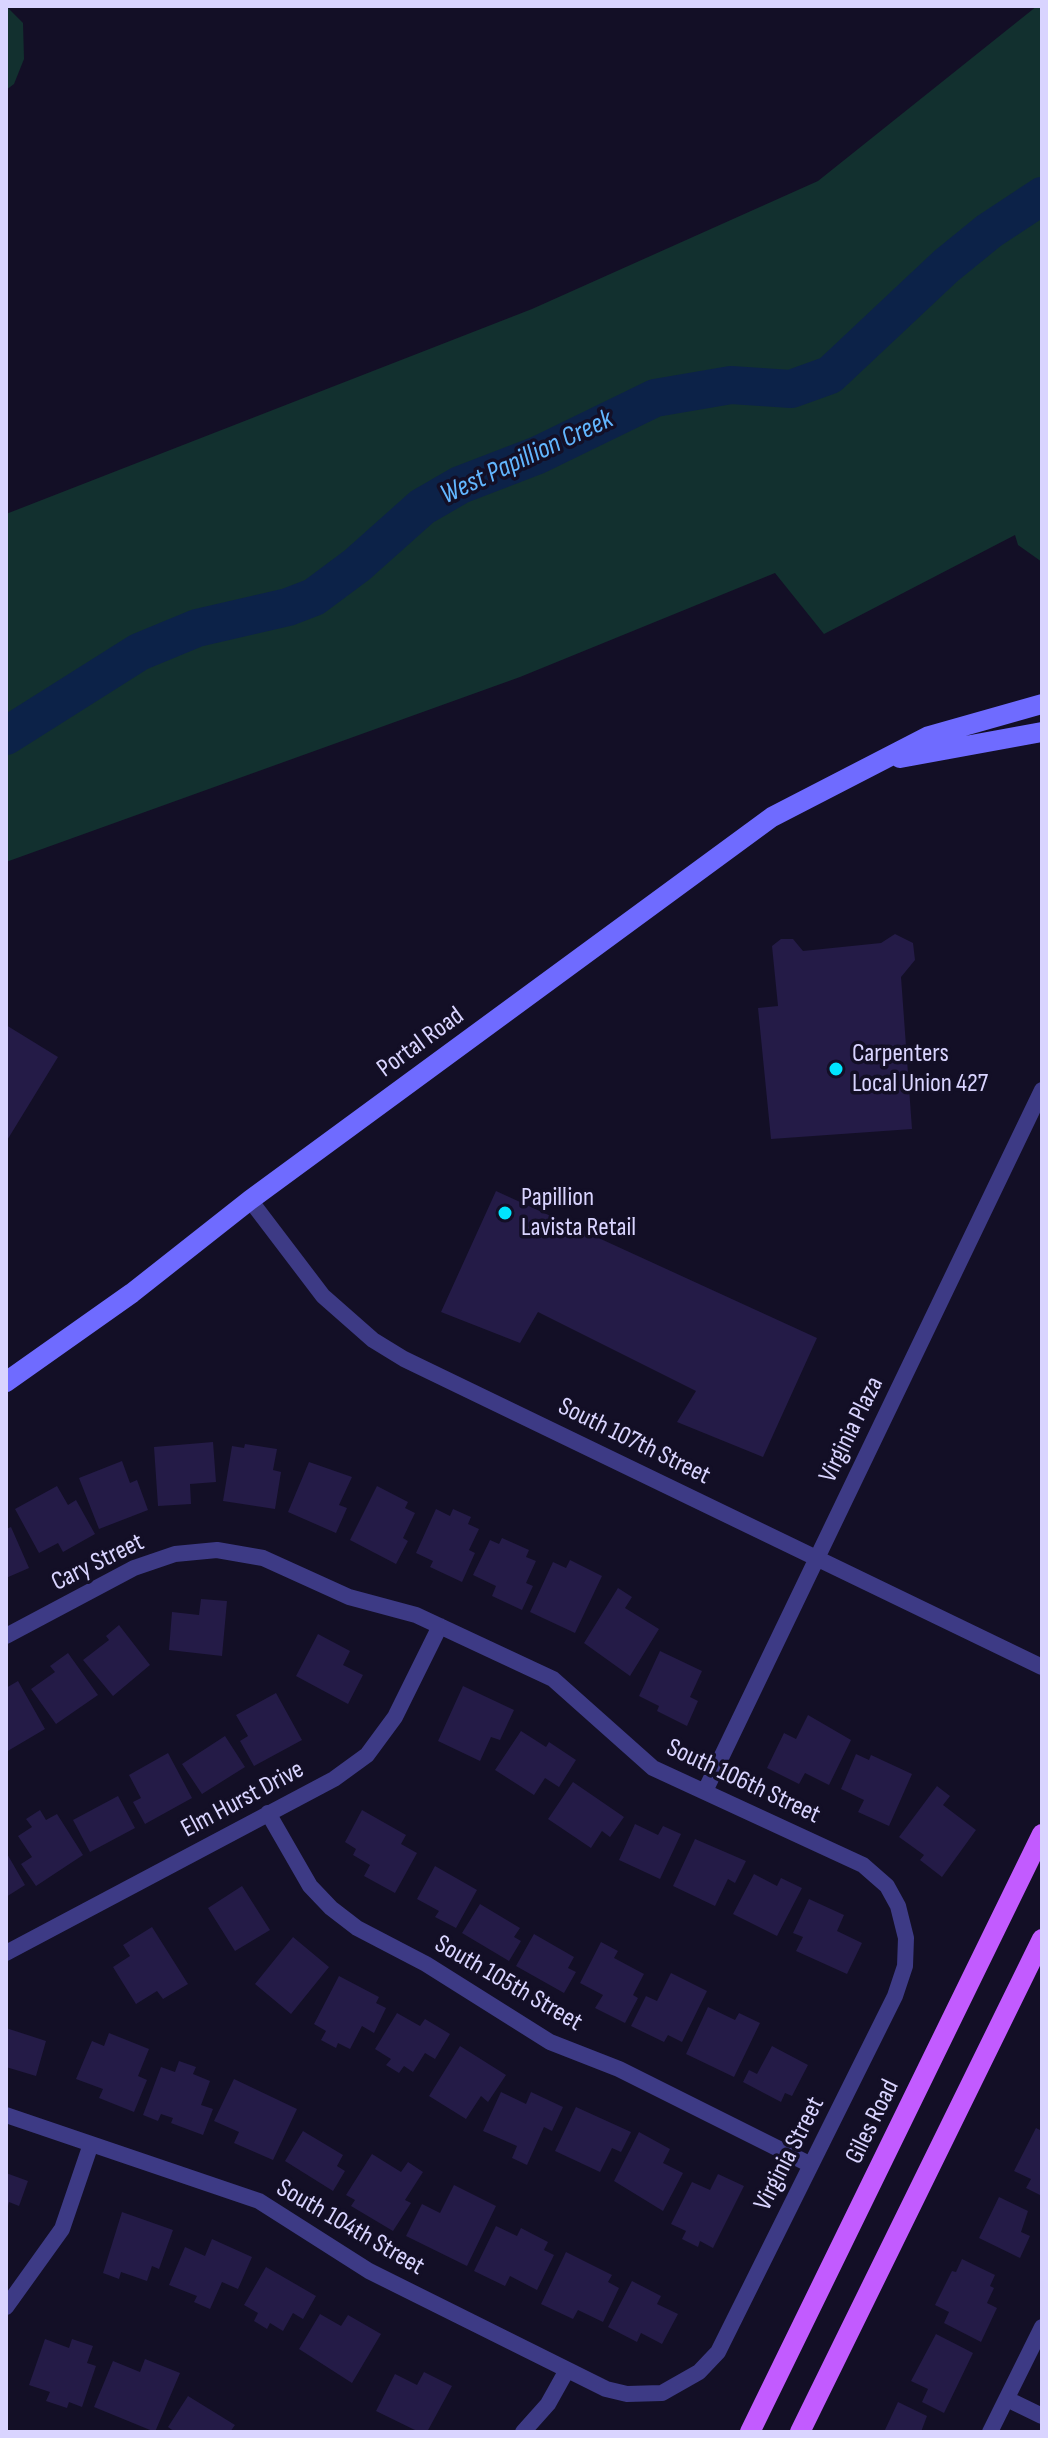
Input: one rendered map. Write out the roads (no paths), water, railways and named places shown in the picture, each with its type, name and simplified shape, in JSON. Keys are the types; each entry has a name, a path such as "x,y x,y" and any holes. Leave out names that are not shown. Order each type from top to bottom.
{"main road":[{"name":"Portal Road","path":"6,1382 132,1293 250,1200 772,817 929,736 1042,704"},
{"name":"Portal Road","path":"877,763 1042,732"},
{"name":"Giles Road","path":"750,2432 1042,1834"},
{"path":"800,2432 1042,1939"}],"street":[{"name":"Virginia Plaza","path":"705,1791 1042,1090"},
{"name":"South 107th Street","path":"250,1200 323,1296 373,1340 404,1359 1042,1667"},
{"name":"Cary Street","path":"6,1636 134,1568 175,1554 217,1550 263,1558"},
{"name":"South 106th Street","path":"263,1558 349,1597 416,1615 553,1679 653,1768 863,1865 887,1886 898,1906"},
{"name":"Elm Hurst Drive","path":"6,1953 334,1779 367,1755 395,1717 440,1626"},
{"name":"South 105th Street","path":"268,1813 310,1886 331,1908 357,1928 426,1964 550,2042 619,2069 811,2165"},
{"name":"Virginia Street","path":"662,2393 699,2372 718,2352 895,1996 905,1966 906,1938 898,1906"},
{"name":"South 104th Street","path":"6,2115 259,2201 369,2271 606,2389 627,2394 662,2393"},
{"path":"6,2307 62,2229 91,2144"},
{"path":"990,2432 1042,2327"},
{"path":"523,2432 548,2404 567,2370"},
{"path":"1007,2399 1042,2416"}],"waterway":[{"name":"West Papillion Creek","path":"6,736 139,652 197,628 288,607 314,597 357,565 422,507 460,485 538,455 655,398 731,385 791,389 830,375 946,266 989,231 1042,196"}],"place":[{"name":"Carpenters Local Union 427","path":"836,1069"},
{"name":"Papillion Lavista Retail","path":"505,1213"}]}
